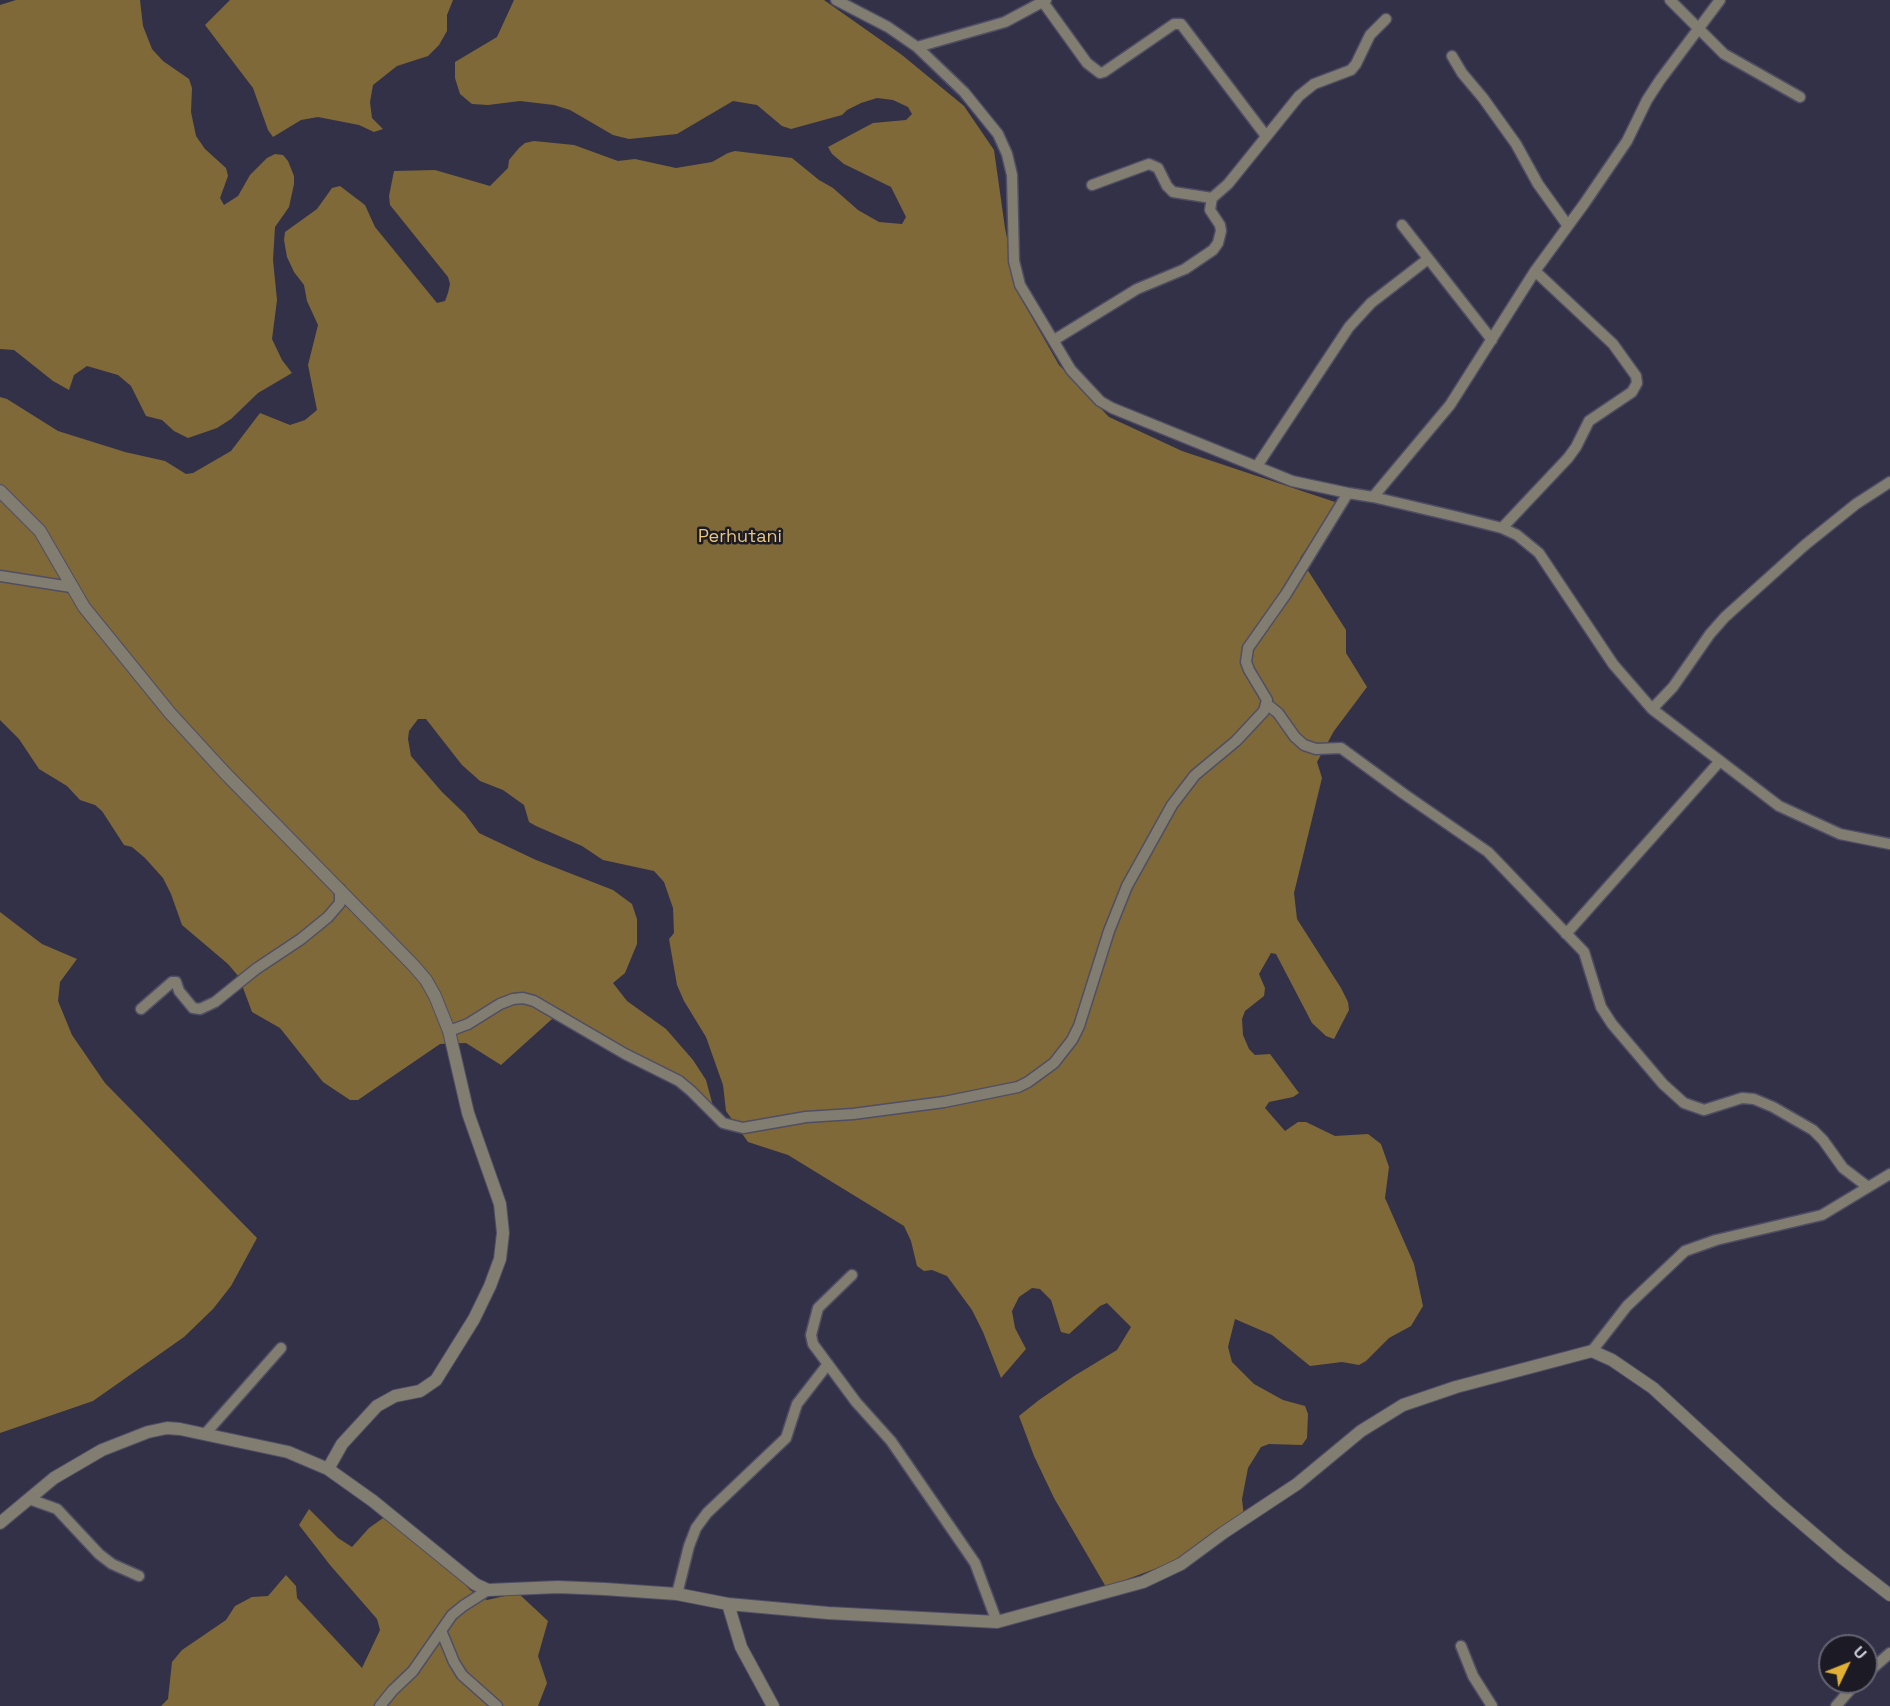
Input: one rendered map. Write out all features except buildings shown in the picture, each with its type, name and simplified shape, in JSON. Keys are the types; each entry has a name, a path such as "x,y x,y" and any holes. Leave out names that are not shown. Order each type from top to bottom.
{"street":[{"path":"836,0 888,27 917,47 964,92 998,134 1007,154 1012,175 1013,249 1020,285 1071,370 1100,401 1112,408 1292,480 1348,494 1373,496 1502,528 1530,543 1613,664 1652,710 1779,806 1840,834 1890,844"},
{"path":"1670,0 1731,59 1800,97"},
{"path":"1373,496 1450,405 1535,271 1627,141 1653,89 1720,0"},
{"path":"917,47 1005,22 1045,1 1087,63 1100,73 1174,24 1181,24 1266,136"},
{"path":"1053,340 1137,288 1185,269 1213,250 1218,243 1221,231 1220,225 1209,210 1212,198 1228,184 1293,103 1307,89 1314,84 1351,70 1370,35 1386,19"},
{"path":"1452,56 1462,73 1484,98 1516,144 1538,184 1568,226"},
{"path":"1092,185 1149,164 1158,168 1167,186 1173,192 1212,198"},
{"path":"1402,225 1492,340"},
{"path":"1257,466 1349,327 1371,303 1428,259"},
{"path":"1502,528 1568,458 1589,421 1632,392 1637,383 1636,376 1612,344 1535,271"},
{"path":"1652,710 1673,687 1710,634 1740,603 1833,522 1890,482"},
{"path":"0,491 40,531 71,587 90,615 170,713 225,773 397,947 426,980 449,1031 470,1120 500,1204 503,1233 500,1259 474,1319 436,1380 420,1391 395,1396 377,1406 342,1444 328,1469"},
{"path":"1348,494 1286,594 1248,648 1246,662 1265,693 1268,705 1278,713 1295,737 1304,745 1316,749 1341,748 1482,847 1566,934 1586,958 1601,1007 1612,1024 1663,1084 1684,1103 1704,1110 1742,1098 1754,1099 1773,1107 1813,1130 1843,1168 1868,1187"},
{"path":"0,576 71,587"},
{"path":"449,1031 468,1024 500,1004 513,999 523,998 534,1001 633,1059 679,1081 723,1123 743,1128 806,1117 853,1114 944,1102 1018,1087 1028,1083 1047,1069 1065,1051 1072,1040 1079,1026 1109,931 1127,886 1172,805 1195,775 1236,741 1268,705"},
{"path":"1566,934 1720,761"},
{"path":"141,1009 172,982 176,982 179,991 193,1008 200,1009 215,1002 328,917 340,903 340,889"},
{"path":"0,1523 77,1463 124,1440 167,1428 288,1452 328,1469 373,1501 476,1584 489,1590 558,1587 677,1594 728,1604 828,1613 997,1622 1143,1582 1181,1564 1297,1484 1361,1431 1403,1405 1456,1387 1592,1351 1627,1306 1685,1251 1716,1240 1822,1215 1890,1174"},
{"path":"852,1275 823,1302 815,1316 812,1340 856,1402 891,1441 975,1563 997,1622"},
{"path":"205,1434 281,1348"},
{"path":"1592,1351 1612,1360 1653,1388 1778,1503 1890,1595"},
{"path":"677,1594 696,1528 707,1513 786,1438 797,1404 828,1364"},
{"path":"29,1499 57,1509 99,1554 112,1564 139,1576"},
{"path":"474,1599 476,1584"},
{"path":"380,1706 413,1671 452,1615 489,1590"},
{"path":"728,1604 741,1647 773,1706"},
{"path":"442,1632 462,1675 497,1706"},
{"path":"1461,1646 1473,1677 1492,1706"},
{"path":"1878,1664 1890,1653"},
{"path":"1836,1706 1846,1694"}],"green space":[{"path":"16,0 140,0 143,26 152,49 163,61 189,79 192,88 191,112 196,136 205,149 226,168 228,176 220,198 224,205 238,196 250,175 267,158 275,154 283,155 288,161 294,176 294,184 289,207 275,227 273,260 277,300 272,339 282,360 292,373 258,393 231,419 217,428 188,438 174,431 162,420 146,416 131,386 118,375 87,366 74,375 69,390 53,381 14,350 0,349 0,5"},
{"path":"230,0 453,0 447,15 447,31 439,45 428,56 397,66 373,85 370,102 372,118 383,129 374,132 359,125 318,117 301,120 273,137 268,130 253,88 205,25"},
{"name":"Perhutani","path":"514,0 824,0 902,55 964,106 994,150 1005,228 1018,293 1059,365 1109,417 1182,451 1338,503 1300,558 1346,630 1346,653 1367,687 1334,731 1317,762 1322,778 1294,893 1297,919 1341,988 1349,1010 1334,1039 1326,1036 1312,1023 1276,954 1271,953 1259,974 1265,988 1264,996 1245,1011 1242,1019 1243,1035 1249,1049 1255,1055 1270,1054 1299,1093 1293,1097 1269,1102 1265,1108 1285,1131 1298,1122 1306,1122 1335,1136 1368,1134 1381,1144 1389,1167 1385,1198 1414,1264 1423,1306 1411,1326 1389,1338 1359,1365 1342,1362 1310,1366 1272,1335 1235,1319 1228,1347 1232,1362 1254,1384 1283,1400 1305,1406 1308,1414 1307,1438 1302,1445 1269,1444 1261,1447 1248,1468 1242,1499 1244,1517 1187,1557 1106,1587 1054,1498 1034,1456 1019,1416 1074,1376 1117,1350 1131,1327 1107,1303 1100,1306 1069,1334 1061,1332 1051,1300 1040,1289 1032,1288 1019,1297 1012,1311 1015,1328 1026,1349 1001,1378 972,1310 947,1276 932,1270 924,1271 917,1266 911,1241 904,1226 788,1155 748,1142 726,1111 723,1085 706,1037 677,985 669,939 674,933 673,908 664,882 654,871 603,860 582,846 529,822 524,805 503,790 480,781 462,765 426,719 418,719 409,731 411,756 442,792 465,814 479,833 536,860 613,890 632,904 637,919 637,944 625,973 613,983 627,1001 666,1029 693,1060 706,1080 714,1110 562,1010 501,1065 466,1043 440,1044 358,1100 350,1100 323,1082 280,1028 252,1012 239,977 228,964 182,925 163,878 132,847 124,845 102,811 95,805 80,800 67,786 39,769 19,739 0,720 0,494 5,489 0,484 0,397 7,399 58,431 125,452 165,461 186,474 193,473 231,451 260,413 290,425 305,420 317,410 308,365 318,325 307,301 304,285 294,272 287,257 284,240 285,232 317,209 332,188 340,186 365,205 375,227 437,303 445,301 450,284 448,277 390,205 389,196 394,171 435,170 490,186 508,168 509,160 519,148 525,143 534,141 574,145 618,161 635,159 676,168 712,162 735,151 792,158 819,180 833,188 858,210 879,222 902,224 906,217 891,187 844,164 832,154 828,147 873,123 906,120 912,114 908,107 893,100 877,98 861,103 842,115 791,129 782,126 757,105 733,101 677,134 629,139 613,135 570,110 554,105 520,101 488,105 472,104 460,94 455,78 455,62 497,37"},
{"path":"0,912 42,944 77,959 60,982 58,1001 72,1035 105,1083 257,1238 231,1286 213,1309 184,1337 93,1401 0,1433"},
{"path":"309,1509 338,1538 352,1547 369,1528 386,1516 451,1568 470,1590 487,1600 518,1593 548,1621 538,1656 547,1683 538,1706 161,1706 168,1699 172,1662 182,1650 226,1620 235,1606 252,1597 268,1596 286,1575 296,1586 297,1598 362,1668 380,1630 377,1619 299,1525"}]}
